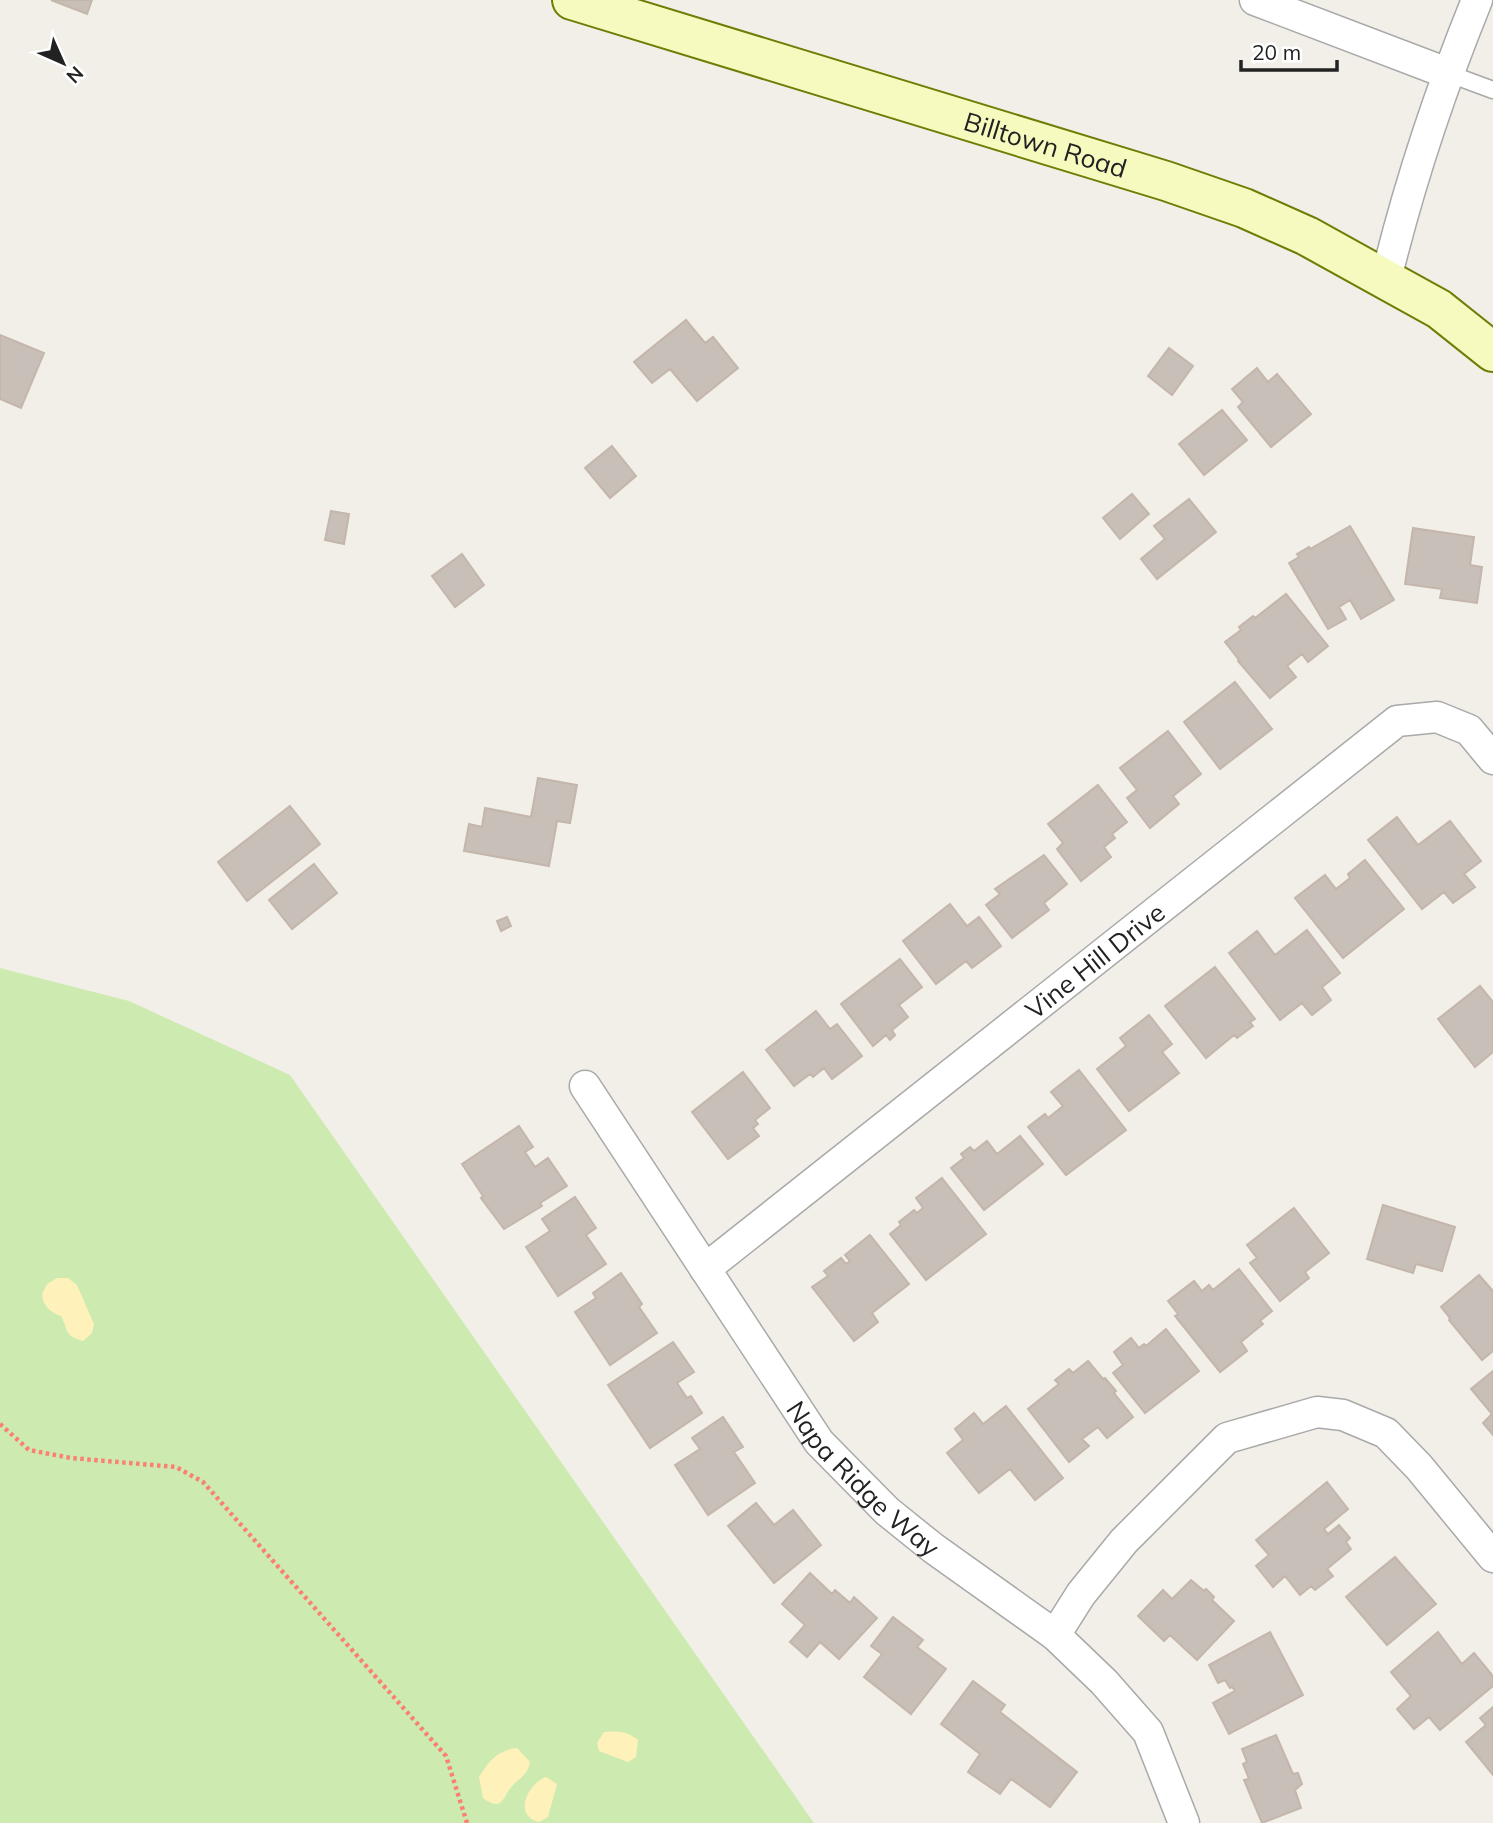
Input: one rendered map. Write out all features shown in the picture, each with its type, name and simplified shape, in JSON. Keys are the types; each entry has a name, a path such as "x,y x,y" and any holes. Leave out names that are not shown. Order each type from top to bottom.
{"main road":[{"name":"Billtown Road","path":"572,0 1166,181 1244,208 1307,236 1439,309 1493,352"}],"street":[{"path":"1386,279 1400,222 1447,73 1477,0"},
{"path":"1265,2 1447,73"},
{"name":"Vine Hill Drive","path":"705,1269 1396,722 1437,717 1469,730 1493,759"},
{"name":"Napa Ridge Way","path":"585,1086 819,1443 887,1511 1055,1635 1104,1682 1149,1732 1184,1823"},
{"path":"1055,1635 1081,1594 1124,1541 1227,1438 1317,1412 1343,1416 1386,1433 1419,1467 1493,1557"}],"lane":[{"path":"1447,73 1493,90"}],"path":[{"path":"0,1424 29,1450 71,1458 176,1467 203,1482 446,1756 467,1823"}],"green space":[{"path":"0,968 129,1001 290,1075 814,1823 0,1823"}],"sand":[{"path":"57,1278 68,1278 77,1285 94,1324 92,1333 83,1341 70,1335 61,1316 50,1310 44,1302 42,1294 47,1284"},
{"path":"604,1732 622,1732 638,1740 636,1757 628,1762 599,1751 597,1743"},
{"path":"517,1748 530,1762 528,1770 499,1803 495,1804 483,1798 479,1777 486,1766 504,1751"},
{"path":"546,1777 557,1784 548,1817 539,1822 526,1813 526,1800 533,1786"}],"building":[{"path":"51,0 92,0 87,14"},
{"path":"686,320 705,343 713,337 738,368 697,401 670,369 652,383 634,362"},
{"path":"0,335 44,353 21,408 0,399"},
{"path":"1169,348 1193,366 1172,395 1148,376"},
{"path":"1257,368 1268,382 1277,374 1311,414 1271,447 1238,407 1243,402 1232,389"},
{"path":"1222,410 1247,440 1204,475 1179,444"},
{"path":"612,446 636,476 610,498 585,468"},
{"path":"1132,494 1149,514 1120,539 1103,518"},
{"path":"1189,499 1216,532 1157,579 1141,559 1165,539 1154,526"},
{"path":"331,511 349,514 344,544 325,540"},
{"path":"1350,526 1394,600 1361,619 1350,600 1339,607 1346,619 1328,629 1289,563 1299,557 1297,554"},
{"path":"1413,528 1474,537 1470,565 1482,567 1477,603 1440,598 1442,589 1405,584"},
{"path":"462,554 484,585 455,607 432,576"},
{"path":"1286,594 1328,646 1308,662 1302,654 1287,666 1296,677 1270,698 1225,642 1241,630 1239,627"},
{"path":"1235,682 1272,729 1220,769 1184,722"},
{"path":"1168,731 1201,774 1173,796 1179,804 1150,828 1127,798 1137,790 1120,768"},
{"path":"538,778 577,785 570,823 557,821 549,866 464,851 469,824 482,827 485,808 531,817"},
{"path":"1098,785 1127,822 1112,834 1115,838 1104,847 1111,857 1081,881 1057,849 1063,843 1048,824"},
{"path":"290,806 320,844 247,901 218,862"},
{"path":"1397,817 1418,845 1450,821 1481,861 1464,874 1475,887 1453,903 1444,892 1422,909 1368,840"},
{"path":"1044,855 1067,884 1044,903 1049,910 1012,938 986,905 1000,894 995,889"},
{"path":"1365,860 1404,909 1343,958 1295,898 1325,875 1336,889 1350,878 1348,874"},
{"path":"314,864 337,893 292,929 269,900"},
{"path":"950,904 967,926 979,917 1001,946 972,968 966,961 936,984 903,941"},
{"path":"507,917 511,926 501,931 497,921"},
{"path":"1307,930 1340,973 1322,987 1331,1000 1312,1015 1302,1003 1280,1020 1229,953 1257,931 1275,955"},
{"path":"900,959 922,987 899,1005 908,1017 892,1030 895,1035 890,1040 886,1035 873,1046 841,1004"},
{"path":"1215,967 1255,1019 1250,1022 1253,1026 1237,1038 1234,1035 1206,1058 1165,1006"},
{"path":"1480,986 1493,1002 1493,1052 1475,1067 1438,1019"},
{"path":"816,1011 830,1029 837,1024 862,1056 832,1079 824,1068 794,1086 766,1050"},
{"path":"1149,1015 1172,1044 1162,1052 1179,1073 1129,1111 1097,1069 1126,1046 1120,1038"},
{"path":"1079,1070 1126,1130 1066,1175 1028,1127 1045,1114 1048,1118 1063,1106 1051,1092"},
{"path":"743,1072 770,1108 755,1120 758,1124 753,1128 759,1136 728,1159 692,1112"},
{"path":"519,1126 533,1147 525,1152 535,1167 548,1158 567,1186 540,1203 542,1206 504,1229 481,1198 483,1196 462,1164"},
{"path":"1020,1136 1043,1164 984,1210 951,1168 964,1158 961,1154 970,1147 974,1151 987,1141 997,1154"},
{"path":"942,1178 986,1234 926,1280 890,1234 901,1225 899,1222 914,1210 917,1213 923,1208 916,1198"},
{"path":"575,1197 596,1228 586,1235 606,1264 558,1296 526,1247 550,1231 542,1219"},
{"path":"1383,1205 1455,1227 1442,1271 1416,1264 1413,1273 1367,1259"},
{"path":"1294,1208 1329,1253 1305,1272 1309,1278 1280,1301 1250,1263 1257,1258 1247,1245"},
{"path":"870,1235 909,1284 872,1313 878,1322 854,1341 812,1287 828,1276 824,1271 841,1258 846,1264 850,1261 845,1255"},
{"path":"1239,1269 1272,1311 1260,1321 1263,1324 1241,1342 1247,1351 1220,1372 1175,1316 1178,1314 1168,1301 1194,1281 1202,1291 1209,1285 1213,1290"},
{"path":"621,1273 657,1333 610,1365 575,1312 596,1298 593,1293"},
{"path":"1479,1275 1493,1291 1493,1351 1482,1360 1441,1307"},
{"path":"1166,1329 1199,1371 1145,1413 1113,1373 1123,1365 1114,1352 1131,1338 1139,1348 1144,1344 1146,1346"},
{"path":"673,1342 694,1372 677,1383 687,1398 691,1396 702,1413 650,1448 608,1385"},
{"path":"1088,1361 1116,1391 1114,1393 1133,1417 1107,1438 1098,1427 1082,1439 1089,1446 1069,1462 1028,1409 1059,1384 1055,1380 1069,1369 1073,1373"},
{"path":"1493,1371 1493,1435 1483,1423 1492,1414 1471,1389"},
{"path":"1006,1406 1063,1478 1035,1500 1010,1469 979,1493 947,1453 963,1440 955,1429 974,1413 983,1424"},
{"path":"723,1417 743,1447 734,1452 755,1483 708,1515 675,1465 700,1449 692,1438"},
{"path":"1327,1482 1348,1509 1324,1529 1328,1534 1339,1525 1350,1538 1346,1542 1351,1549 1327,1569 1333,1576 1315,1590 1311,1586 1300,1595 1285,1576 1273,1587 1256,1566 1269,1555 1256,1540"},
{"path":"756,1503 774,1525 793,1510 821,1545 774,1583 728,1526"},
{"path":"1395,1557 1436,1604 1387,1645 1346,1597"},
{"path":"810,1573 832,1594 835,1590 850,1603 854,1597 877,1618 839,1659 820,1642 807,1657 790,1642 805,1625 782,1604"},
{"path":"1191,1580 1204,1591 1206,1589 1214,1597 1212,1600 1234,1621 1197,1660 1170,1635 1164,1641 1138,1616 1163,1590 1172,1599"},
{"path":"893,1617 923,1640 917,1647 946,1669 911,1714 864,1677 882,1654 871,1646"},
{"path":"1270,1632 1303,1695 1229,1734 1213,1703 1235,1691 1225,1680 1218,1683 1209,1665"},
{"path":"1438,1632 1462,1664 1474,1653 1493,1676 1493,1686 1440,1730 1429,1717 1414,1729 1397,1709 1411,1696 1391,1672"},
{"path":"973,1681 1005,1705 1000,1712 1077,1772 1050,1807 1011,1779 1000,1794 968,1772 980,1754 941,1724"},
{"path":"1493,1707 1493,1775 1466,1742 1486,1725 1480,1718"},
{"path":"1276,1735 1293,1774 1298,1773 1302,1784 1295,1790 1301,1808 1262,1823 1244,1780 1249,1779 1243,1764 1247,1762 1242,1749"}]}
